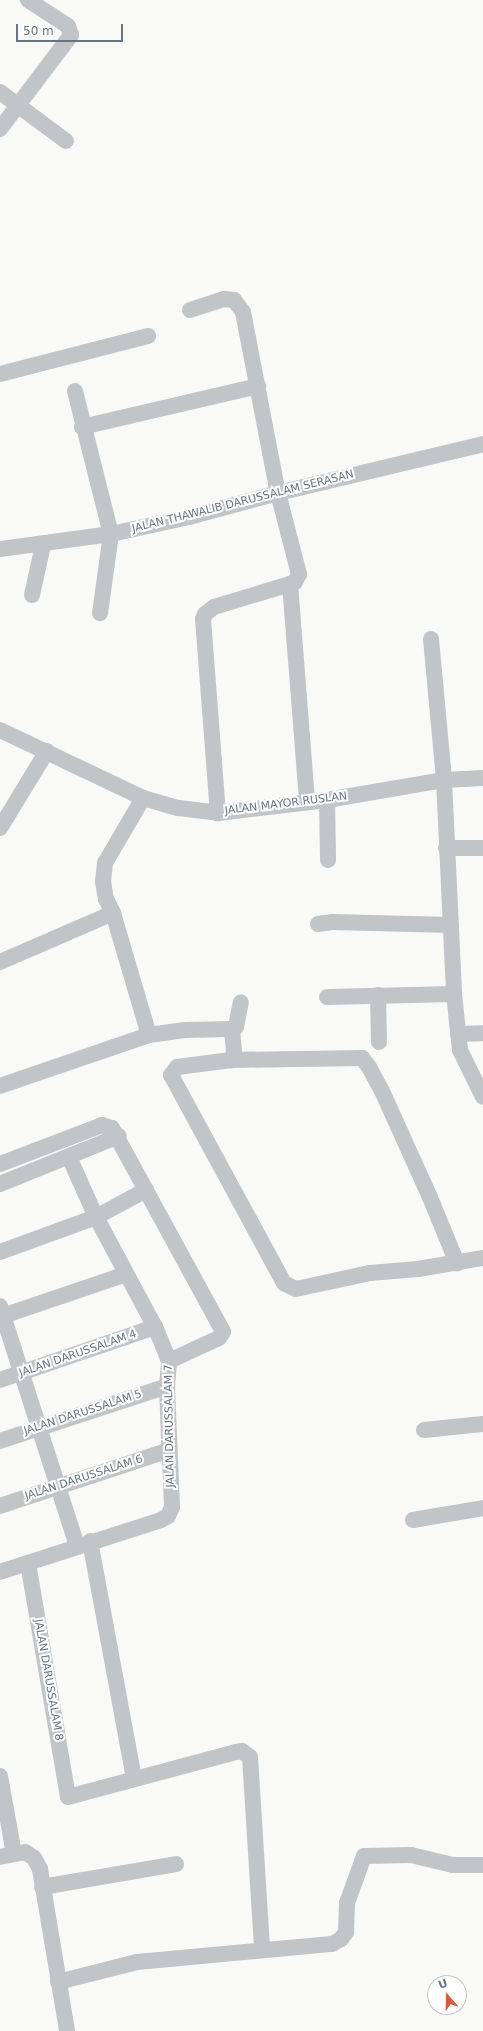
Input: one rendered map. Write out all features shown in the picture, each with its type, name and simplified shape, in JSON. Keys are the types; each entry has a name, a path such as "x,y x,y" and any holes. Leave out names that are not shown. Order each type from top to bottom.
{"street":[{"path":"0,129 72,35 68,26 28,0"},
{"path":"0,92 66,141"},
{"path":"190,310 224,299 234,300 239,304 243,312 278,493 299,574 295,582 290,584 214,607 208,610 203,619 218,813"},
{"path":"0,374 148,336"},
{"path":"82,427 258,386"},
{"path":"75,390 82,427 111,534 100,613"},
{"name":"JALAN THAWALIB DARUSSALAM SERASAN","path":"0,549 43,545 111,534 189,517 278,493 483,444"},
{"path":"32,595 43,545"},
{"path":"290,584 308,802"},
{"path":"431,639 444,780 454,994 458,1034 460,1050 483,1097"},
{"name":"JALAN MAYOR RUSLAN","path":"0,730 47,751 143,798 179,808 218,813 327,800 444,780 483,778"},
{"path":"0,828 47,751"},
{"path":"143,798 105,864 103,881 106,899 113,913 149,1035"},
{"path":"327,800 328,860"},
{"path":"446,848 483,848"},
{"path":"0,962 113,913"},
{"path":"318,924 332,922 451,925"},
{"path":"327,998 378,995 454,994"},
{"path":"378,995 379,1042"},
{"path":"0,1086 149,1035 185,1030 232,1029 236,1027 241,1002"},
{"path":"231,1060 234,1053 232,1029"},
{"path":"458,1034 483,1033"},
{"path":"457,1263 429,1195 382,1091 369,1067 362,1058 231,1060 177,1067 171,1074 284,1283 296,1289 370,1273 457,1263 483,1258"},
{"path":"0,1164 102,1125 107,1124 118,1136 224,1332 219,1338 169,1360"},
{"path":"0,1184 118,1136"},
{"name":"JALAN DARUSSALAM 7","path":"0,1572 168,1516 172,1508 167,1386 169,1360 155,1327 96,1217 69,1157"},
{"path":"0,1252 96,1217 146,1190"},
{"path":"126,1274 1,1313 20,1374 40,1426 59,1485 84,1544 134,1778 236,1752 242,1751 250,1757 262,1949"},
{"name":"JALAN DARUSSALAM 4","path":"0,1380 155,1327"},
{"name":"JALAN DARUSSALAM 5","path":"0,1441 40,1426 167,1386"},
{"path":"424,1430 483,1424"},
{"name":"JALAN DARUSSALAM 6","path":"0,1506 59,1485 169,1450"},
{"path":"413,1520 483,1508"},
{"name":"JALAN DARUSSALAM 8","path":"28,1563 68,1797 134,1778"},
{"path":"0,1776 7,1856 25,1852 34,1858 40,1870 66,2031"},
{"path":"58,1982 137,1962 262,1949 332,1944 341,1939 346,1932 348,1903 364,1856 411,1855 453,1865 483,1865"},
{"path":"42,1886 176,1864"}]}
